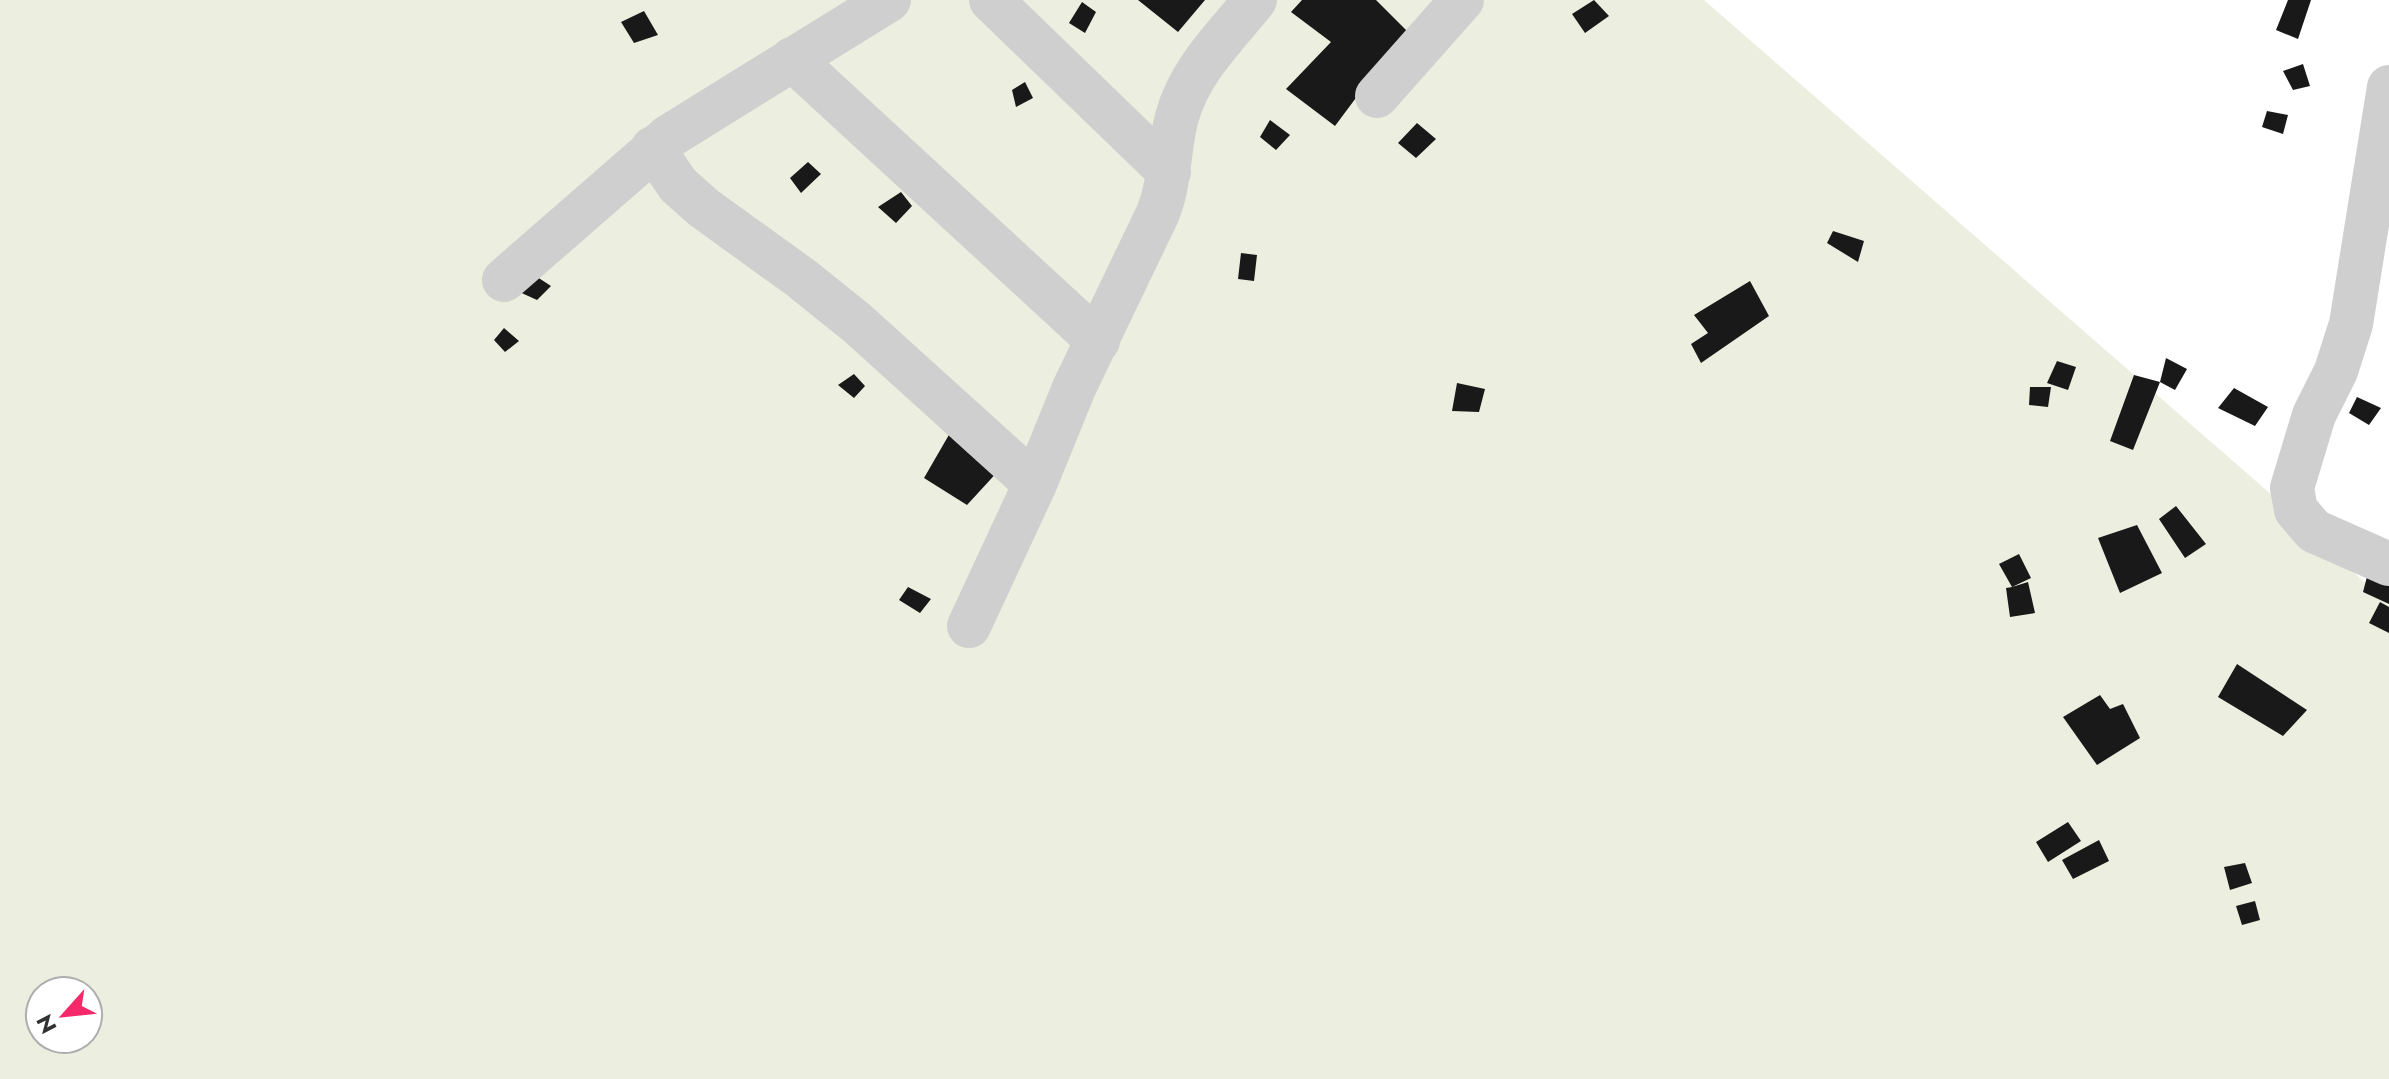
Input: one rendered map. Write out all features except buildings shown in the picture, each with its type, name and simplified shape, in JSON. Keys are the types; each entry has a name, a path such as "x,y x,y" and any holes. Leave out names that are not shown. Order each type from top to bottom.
{"street":[{"path":"504,280 653,148 889,0"},
{"path":"991,0 1169,172"},
{"path":"969,626 1035,484 1074,388 1158,213 1167,189 1172,140 1183,97 1199,69 1255,0"},
{"path":"1377,96 1462,0"},
{"path":"792,59 1098,341"},
{"path":"2389,87 2351,324 2336,371 2314,415 2292,488 2296,510 2314,531 2389,564"},
{"path":"653,148 678,185 704,208 857,323 1035,484"}],"green space":[{"path":"0,0 1704,0 2288,509 2389,606 2389,1079 0,1079"}]}
